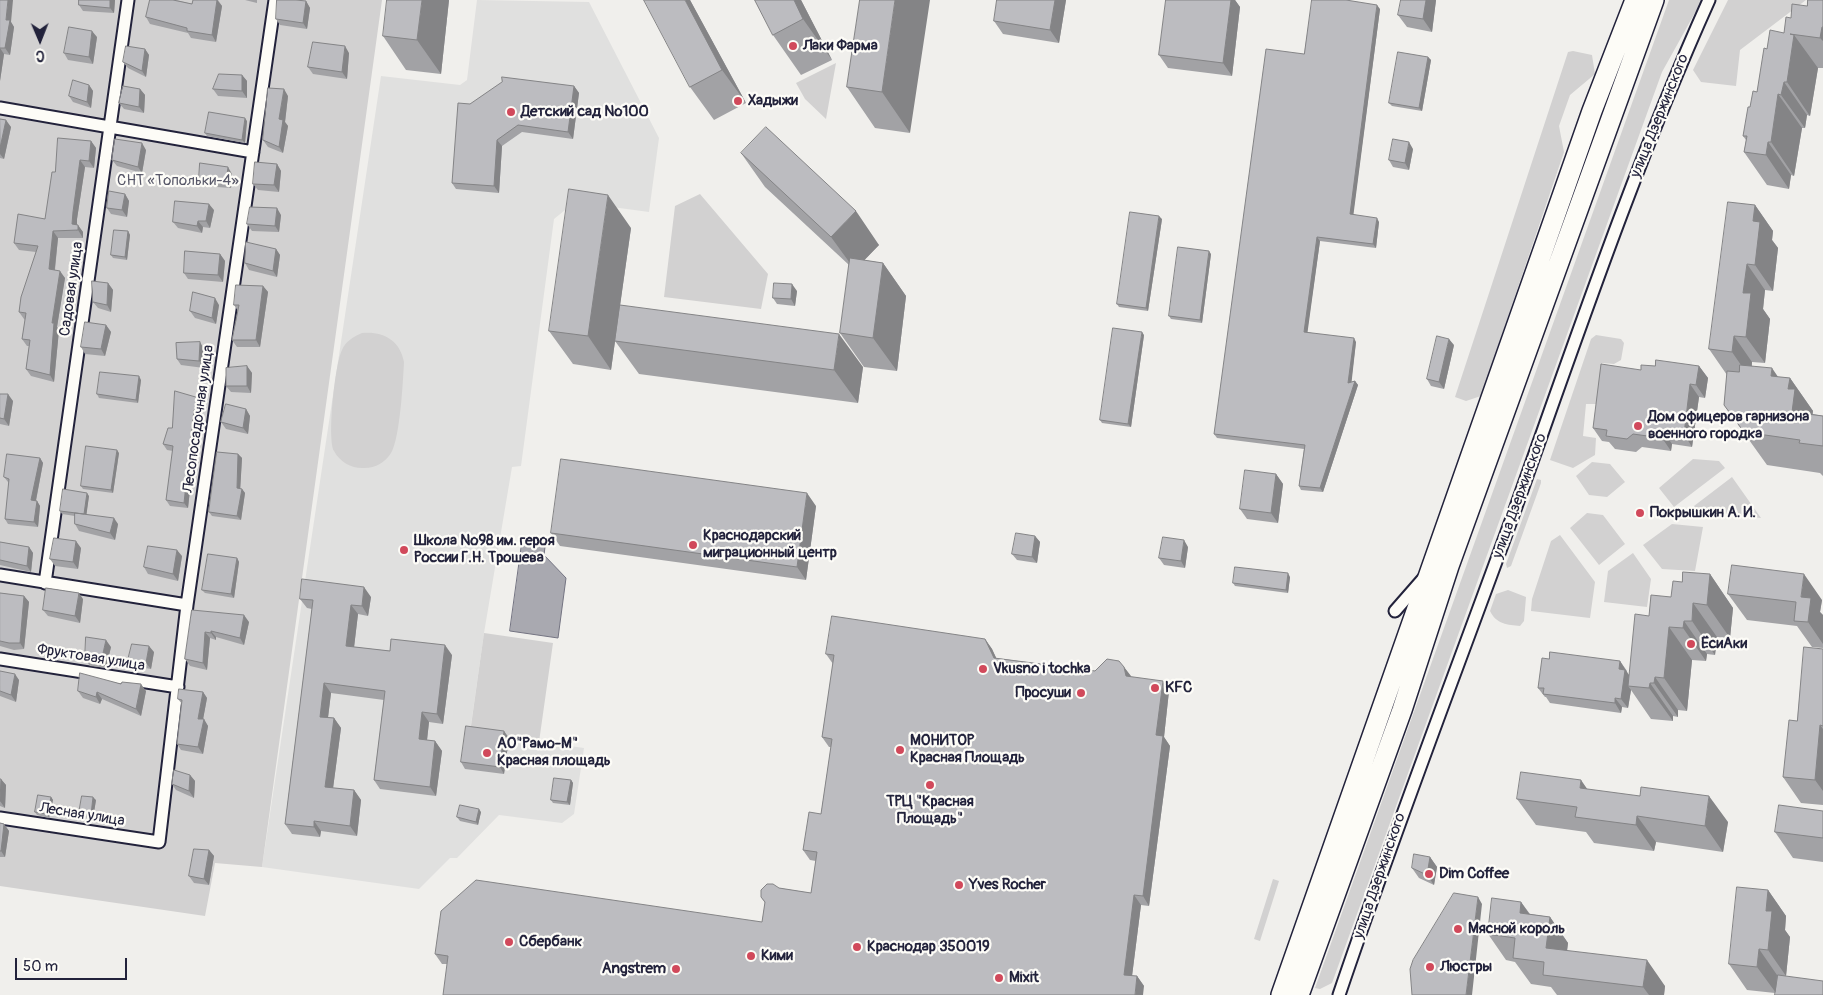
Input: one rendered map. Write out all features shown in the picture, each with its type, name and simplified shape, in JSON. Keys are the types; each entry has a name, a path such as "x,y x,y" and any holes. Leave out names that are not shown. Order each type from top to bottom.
{"main road":[{"path":"1281,995 1592,111 1635,0"},
{"path":"1300,995 1402,710 1449,566 1654,0"}],"street":[{"name":"Садовая улица","path":"45,583 128,0"},
{"name":"Лесопосадочная улица","path":"159,842 187,605 275,0"},
{"name":"улица Дзержинского","path":"1339,995 1424,754 1472,628 1582,321 1676,72 1709,0"},
{"path":"0,108 110,129 253,152"},
{"path":"1395,612 1431,570"},
{"path":"0,575 187,605"},
{"name":"Фруктовая улица","path":"0,659 178,687"},
{"name":"Лесная улица","path":"0,818 159,842"}],"shaded area":[{"name":"Школа №98 им. героя России Г.Н. Трошева","path":"477,0 589,2 659,138 649,212 575,202 554,219 521,466 512,467 484,633 470,732 584,748 574,814 562,823 499,815 457,858 450,858 419,889 262,867 381,76 460,85 467,80"},
{"path":"523,536 546,539 544,555 566,578 558,638 510,631"}],"green space":[{"name":"СНТ «Топольки-4»","path":"0,0 382,0 262,867 215,863 205,916 0,886"},
{"path":"1669,0 1702,0 1662,72 1332,983 1320,989 1315,988"},
{"path":"1728,0 1806,0 1740,50 1736,86 1701,82 1693,70"},
{"path":"1573,51 1592,55 1595,74 1570,95 1559,126 1564,152 1481,396 1466,401 1455,397 1568,52"},
{"path":"836,63 826,119 805,99 796,83"},
{"path":"700,194 768,274 761,309 664,297 675,206"},
{"path":"362,333 383,335 389,338 399,348 404,362 397,436 391,453 389,457 375,466 358,468 350,466 339,458 334,451 331,432 339,358 348,342"},
{"path":"1596,335 1621,339 1624,343 1621,360 1614,364 1602,363 1598,404 1586,404 1583,436 1596,438 1595,455 1573,468 1550,460 1591,339"},
{"path":"1693,459 1719,461 1725,468 1674,507 1659,488"},
{"path":"1592,462 1610,464 1625,482 1607,497 1589,495 1576,476"},
{"path":"1732,477 1761,518 1696,511 1694,506"},
{"path":"1537,479 1541,480 1541,483 1511,566 1507,568 1506,564"},
{"path":"1587,513 1603,515 1625,544 1599,565 1570,528"},
{"path":"1672,524 1703,527 1695,571 1662,569 1643,545"},
{"path":"1560,535 1595,582 1590,618 1531,611 1532,599 1551,541"},
{"path":"1633,553 1651,579 1647,607 1604,602 1608,571"},
{"path":"1508,590 1526,597 1524,621 1520,626 1499,621 1490,611 1496,594"},
{"path":"484,633 553,643 539,742 470,733"},
{"path":"1273,879 1279,881 1260,941 1254,939"}],"building":[{"path":"0,0 8,0 6,20 10,20 5,48 0,48"},
{"path":"79,0 110,0 110,8 79,5"},
{"path":"150,0 173,0 192,4 193,0 217,0 212,35 187,31 187,28 146,17"},
{"path":"277,0 306,1 303,23 276,19"},
{"path":"387,0 422,0 417,40 383,36"},
{"path":"644,0 685,0 722,70 690,87"},
{"path":"755,0 794,0 803,19 773,35"},
{"path":"860,0 895,0 882,92 847,87"},
{"path":"997,0 1055,0 1050,30 994,21"},
{"path":"1166,0 1231,0 1223,63 1159,55"},
{"path":"1312,0 1346,0 1377,5 1350,214 1377,218 1373,244 1317,237 1304,332 1354,338 1348,383 1355,381 1320,488 1299,486 1305,445 1214,434 1266,49 1304,54"},
{"path":"1401,0 1426,0 1423,19 1398,15"},
{"path":"1808,0 1823,0 1823,27 1820,38 1790,34 1794,35 1787,82 1784,82 1781,95 1778,94 1771,142 1768,142 1766,155 1744,152 1747,136 1743,136 1748,107 1750,107 1753,91 1757,92 1764,48 1767,49 1770,30 1784,33 1786,17 1791,18 1792,4 1807,6"},
{"path":"69,27 92,31 89,57 64,53"},
{"path":"313,42 345,46 342,72 308,67"},
{"path":"126,46 145,49 142,71 123,62"},
{"path":"1398,52 1428,57 1419,108 1389,103"},
{"path":"219,74 242,75 242,91 213,89"},
{"path":"502,77 574,86 568,132 518,125 497,140 494,186 452,183 458,103 470,104 502,82"},
{"path":"73,80 89,85 87,102 69,96"},
{"path":"123,86 140,89 139,107 119,103"},
{"path":"268,88 284,89 279,119 283,120 279,147 263,140"},
{"path":"209,112 245,118 242,140 205,133"},
{"path":"0,119 6,120 0,148"},
{"path":"766,127 856,211 831,237 741,153"},
{"path":"58,138 91,141 89,161 80,160 72,224 78,225 78,230 53,231 49,269 60,271 52,323 54,323 50,375 26,369 30,340 22,339 26,313 19,312 21,297 38,246 14,243 18,214 45,219 52,172 55,172"},
{"path":"115,139 142,143 138,167 112,160"},
{"path":"1393,139 1409,142 1405,163 1389,160"},
{"path":"255,162 277,164 274,185 253,184"},
{"path":"200,163 228,167 226,182 199,179"},
{"path":"569,189 608,195 588,336 549,331"},
{"path":"109,191 125,194 122,210 107,208"},
{"path":"175,201 209,204 206,221 198,221 197,226 173,222"},
{"path":"1728,202 1755,205 1753,221 1760,222 1755,265 1747,264 1743,293 1751,293 1746,337 1734,336 1732,352 1709,349"},
{"path":"250,207 277,208 275,226 247,224"},
{"path":"1130,212 1159,216 1146,308 1117,304"},
{"path":"114,230 128,231 125,257 111,255"},
{"path":"246,242 276,249 273,271 245,263"},
{"path":"1178,247 1209,251 1200,320 1169,316"},
{"path":"185,251 220,254 218,275 184,273"},
{"path":"850,258 883,263 873,338 840,333"},
{"path":"92,281 108,283 107,305 93,302"},
{"path":"774,283 792,284 791,299 773,298"},
{"path":"236,285 263,286 256,340 232,340 239,305 234,305"},
{"path":"193,292 215,298 212,318 190,311"},
{"path":"620,305 839,334 834,370 615,341"},
{"path":"85,322 106,325 101,349 81,347"},
{"path":"1113,328 1142,332 1128,424 1100,420"},
{"path":"1437,336 1449,339 1439,382 1427,379"},
{"path":"200,342 199,361 177,359 176,343"},
{"path":"1656,360 1699,366 1696,385 1690,384 1684,434 1663,431 1662,438 1633,434 1627,439 1606,436 1607,430 1593,428 1601,364 1641,370 1641,365 1655,366"},
{"path":"1740,365 1772,368 1771,376 1790,378 1788,389 1795,389 1792,412 1823,416 1823,446 1799,443 1800,440 1744,432 1724,405 1727,371 1739,372"},
{"path":"247,366 247,386 226,386 226,368"},
{"path":"100,372 139,376 136,400 97,394"},
{"path":"175,391 199,398 196,411 194,410 184,503 166,500 173,446 163,444 168,428 172,428"},
{"path":"0,394 8,394 4,419 0,418"},
{"path":"226,404 246,409 243,428 221,422"},
{"path":"86,446 117,450 111,490 81,486"},
{"path":"217,452 238,454 237,488 242,489 237,516 209,512"},
{"path":"7,454 40,458 31,500 37,501 34,522 5,519 9,479 4,477"},
{"path":"561,459 807,493 797,567 551,533"},
{"path":"1245,470 1276,474 1271,513 1240,509"},
{"path":"63,489 87,493 84,514 60,511"},
{"path":"75,513 114,518 110,533 75,524"},
{"path":"1016,533 1035,536 1032,557 1012,554"},
{"path":"1163,537 1184,540 1181,561 1159,558"},
{"path":"54,538 76,541 73,562 50,559"},
{"path":"0,542 29,547 27,566 0,560"},
{"path":"148,546 177,550 173,574 144,567"},
{"path":"208,554 237,558 231,594 202,590"},
{"path":"1732,565 1804,574 1801,597 1811,598 1808,622 1794,621 1796,602 1728,594"},
{"path":"1235,567 1288,573 1286,590 1233,583"},
{"path":"1683,572 1710,574 1707,605 1693,603 1692,621 1684,621 1683,628 1669,627 1664,678 1655,677 1654,683 1650,683 1649,688 1628,686 1635,614 1649,616 1651,595 1671,597 1673,581 1682,582"},
{"path":"302,579 364,587 362,606 351,605 346,646 390,651 391,639 445,645 437,714 422,712 419,739 435,741 430,787 374,780 385,691 324,683 320,717 334,718 325,787 354,790 350,826 314,821 314,827 285,824 313,600 300,599"},
{"path":"46,588 79,593 75,616 43,610"},
{"path":"0,593 24,596 20,643 0,641"},
{"path":"192,610 244,615 240,638 211,631 211,633 205,632 203,663 185,659"},
{"name":"ТРЦ \"Красная Площадь\"","path":"832,616 985,639 994,658 1095,671 1107,659 1119,661 1124,667 1126,676 1163,681 1156,735 1163,736 1143,896 1134,895 1124,975 1137,976 1135,995 443,995 448,956 435,954 441,911 476,880 762,922 765,902 761,897 761,890 767,884 773,884 779,888 811,893 817,852 803,850 809,812 821,814 832,739 822,737 834,655 826,654"},
{"path":"86,637 106,640 101,662 85,659"},
{"path":"132,644 149,646 146,663 128,660"},
{"path":"1804,647 1823,649 1823,726 1820,725 1815,780 1783,777 1789,720 1797,721"},
{"path":"1550,652 1620,661 1619,669 1625,670 1621,699 1615,698 1615,703 1543,694 1544,688 1538,688 1542,658 1549,659"},
{"path":"0,671 15,674 11,695 0,691"},
{"path":"80,673 121,684 122,682 141,684 136,709 97,692 96,697 78,691"},
{"path":"179,689 203,692 198,719 204,719 198,747 177,744 182,700 178,699"},
{"name":"АО\"Рамо-М\" Красная площадь","path":"466,726 504,731 500,767 461,762"},
{"path":"174,770 190,775 189,791 172,784"},
{"path":"1521,772 1581,780 1580,788 1640,796 1641,787 1709,796 1705,826 1637,816 1636,825 1575,817 1577,807 1517,799"},
{"path":"554,778 571,780 567,802 551,800"},
{"path":"38,795 51,797 47,814 35,812"},
{"path":"82,796 93,797 91,815 79,813"},
{"path":"460,805 479,809 476,822 457,817"},
{"path":"1779,805 1823,811 1823,838 1775,832"},
{"path":"0,823 4,824 1,851 0,851"},
{"path":"194,849 209,850 204,879 189,876"},
{"path":"1414,854 1430,857 1427,875 1412,868"},
{"path":"1737,887 1768,890 1766,911 1772,911 1768,950 1759,949 1757,967 1729,964"},
{"path":"1454,893 1478,897 1466,995 1412,995 1410,969 1413,960"},
{"path":"1492,898 1521,902 1520,913 1550,917 1546,948 1647,960 1643,987 1543,975 1544,962 1513,958 1515,938 1488,934"},
{"path":"1778,975 1823,981 1823,995 1775,995"}],"place":[{"name":"Лаки Фарма","path":"793,46"},
{"name":"Хадыжи","path":"738,101"},
{"name":"Детский сад №100","path":"511,112"},
{"name":"Дом офицеров гарнизона военного городка","path":"1638,426"},
{"name":"Покрышкин А. И.","path":"1640,513"},
{"name":"Краснодарский миграционный центр","path":"693,545"},
{"name":"Школа №98 им. героя России Г.Н. Трошева","path":"404,550"},
{"name":"ЁсиАки","path":"1691,644"},
{"name":"Vkusno i tochka","path":"983,669"},
{"name":"KFC","path":"1155,688"},
{"name":"Просуши","path":"1081,693"},
{"name":"МОНИТОР Красная Площадь","path":"900,750"},
{"name":"АО\"Рамо-М\" Красная площадь","path":"487,753"},
{"name":"ТРЦ \"Красная Площадь\"","path":"930,785"},
{"name":"Dim Coffee","path":"1429,874"},
{"name":"Yves Rocher","path":"959,885"},
{"name":"Мясной король","path":"1458,929"},
{"name":"Сбербанк","path":"509,942"},
{"name":"Краснодар 350019","path":"857,947"},
{"name":"Кими","path":"751,956"},
{"name":"Люстры","path":"1430,967"},
{"name":"Angstrem","path":"676,969"},
{"name":"Mixit","path":"999,978"}]}
